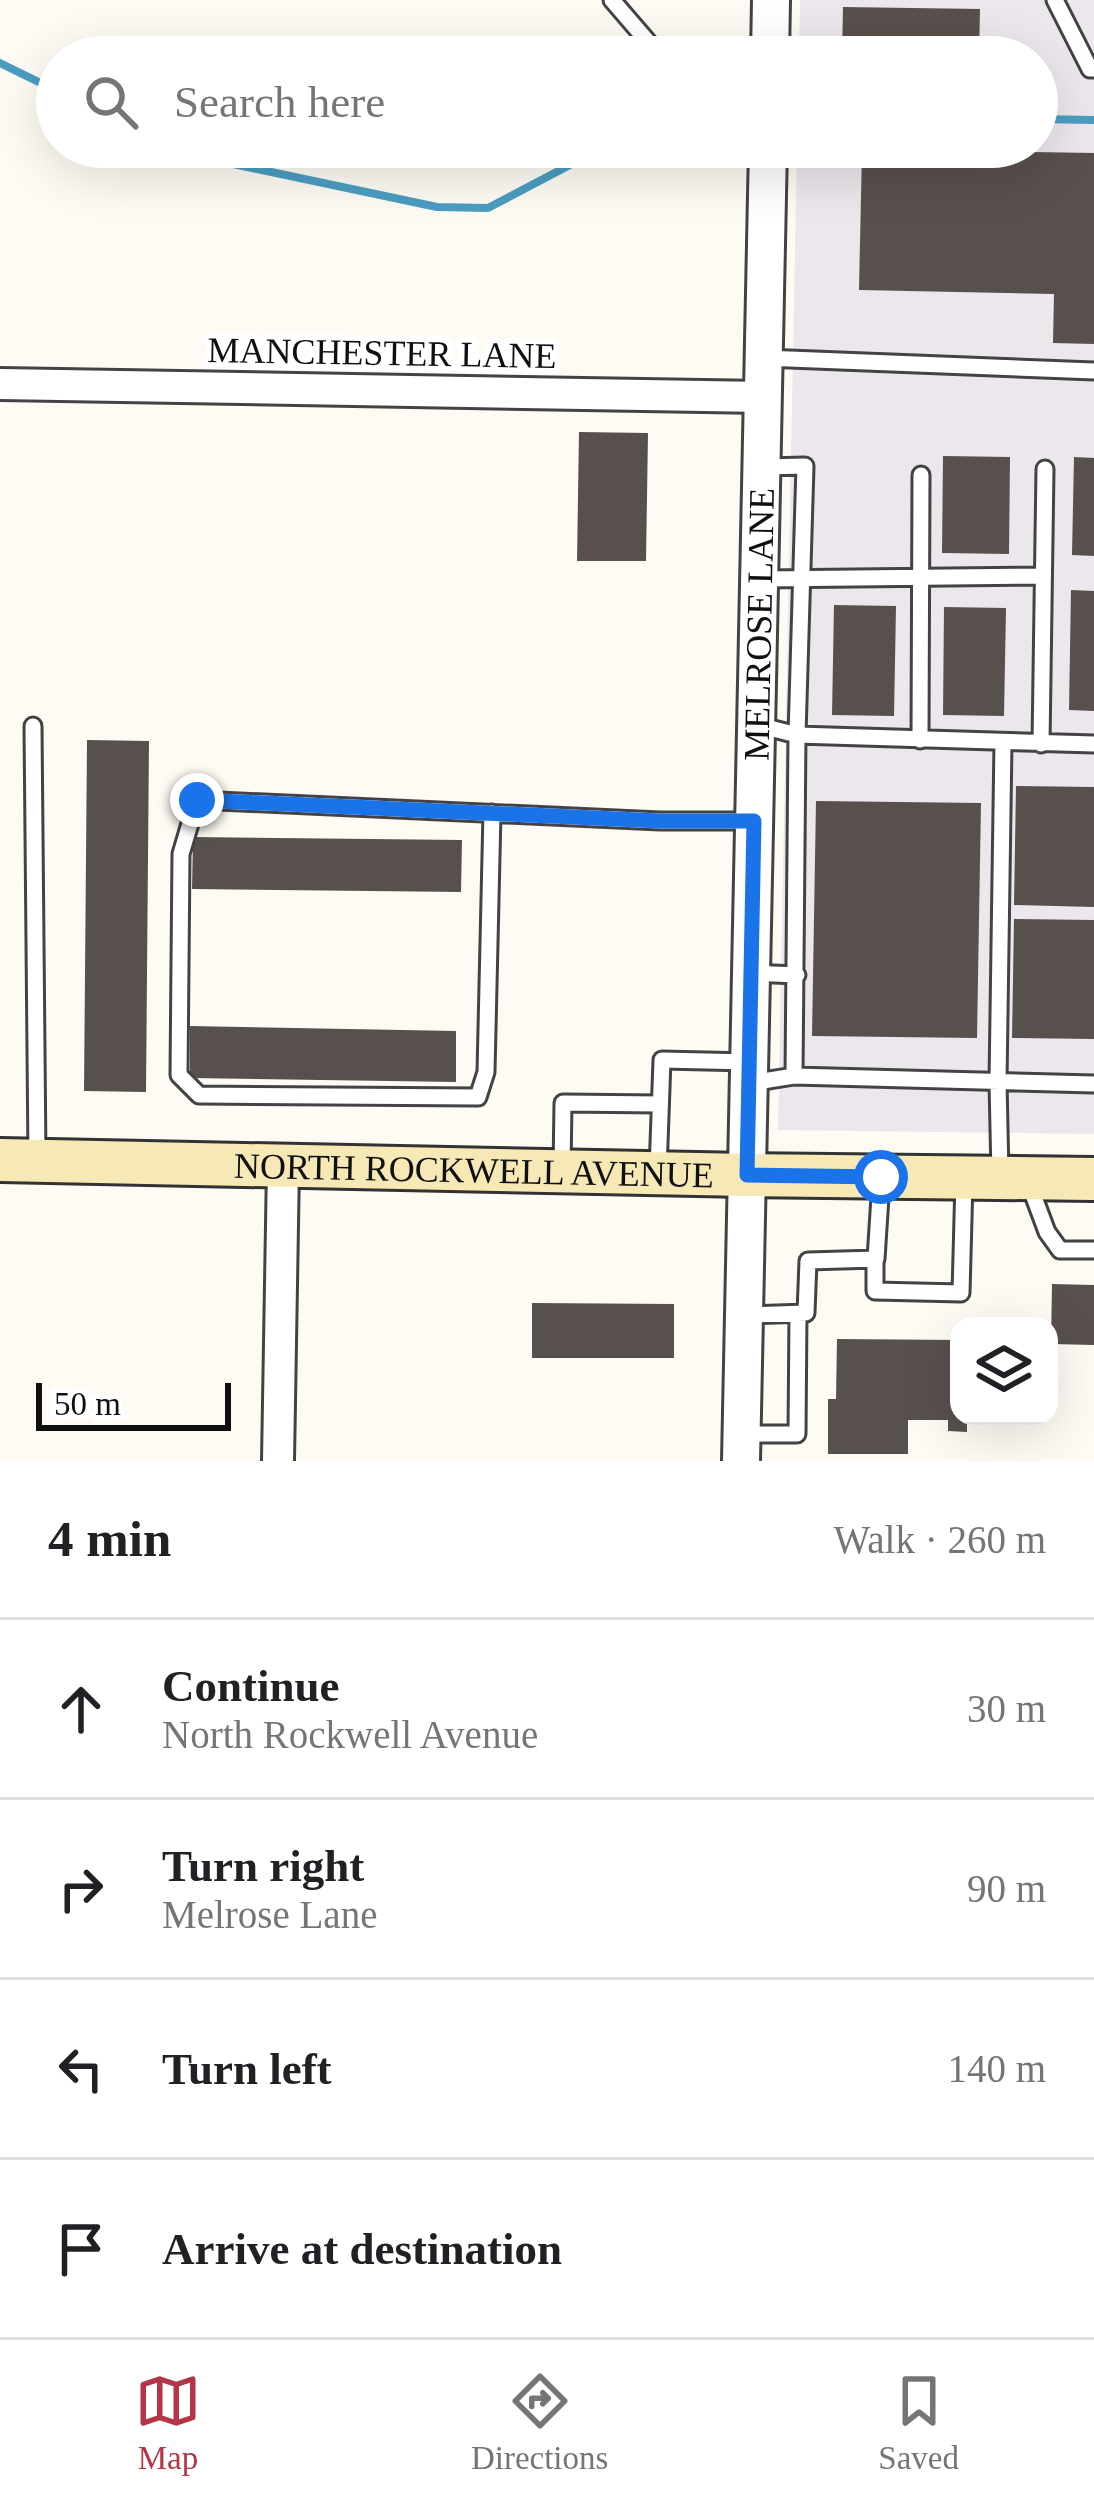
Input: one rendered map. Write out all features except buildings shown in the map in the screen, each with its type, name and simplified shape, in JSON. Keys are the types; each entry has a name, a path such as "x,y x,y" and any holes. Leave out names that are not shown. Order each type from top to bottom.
{"main road":[{"name":"NORTH ROCKWELL AVENUE","path":"19,1161 1094,1179"}],"street":[{"path":"770,36 771,0"},
{"name":"MELROSE LANE","path":"741,1448 768,168"},
{"name":"MANCHESTER LANE","path":"0,384 763,398"},
{"path":"278,1461 283,1166"}],"lane":[{"path":"612,0 644,36"},
{"path":"1054,0 1094,69"},
{"path":"764,358 1094,371"},
{"path":"761,467 805,466 794,1076"},
{"path":"1041,744 1045,469"},
{"path":"920,740 921,475"},
{"path":"758,579 1043,576"},
{"path":"755,724 797,735 1094,744"},
{"path":"19,1161 33,726"},
{"path":"881,1177 875,1291 961,1294 997,1178 1003,742"},
{"path":"493,813 486,1072 478,1097 199,1094 179,1075 182,854 197,800 754,821"},
{"path":"751,973 796,975"},
{"path":"658,1174 662,1060 794,1076 1094,1084"},
{"path":"562,1172 563,1103 660,1104"},
{"path":"997,1178 1060,1250 1094,1250"},
{"path":"744,1315 806,1313 808,1261 874,1258"},
{"path":"741,1448 797,1434 798,1313"}],"shaded area":[{"path":"800,0 1094,0 1094,1134 778,1130 797,168 1058,168 1058,36 799,36"}],"waterway":[{"path":"0,63 36,81"},
{"path":"1058,119 1094,120"},
{"path":"252,168 437,207 488,208 564,168"}],"route":[{"path":"197,800 754,821 747,1175 881,1177"}]}
